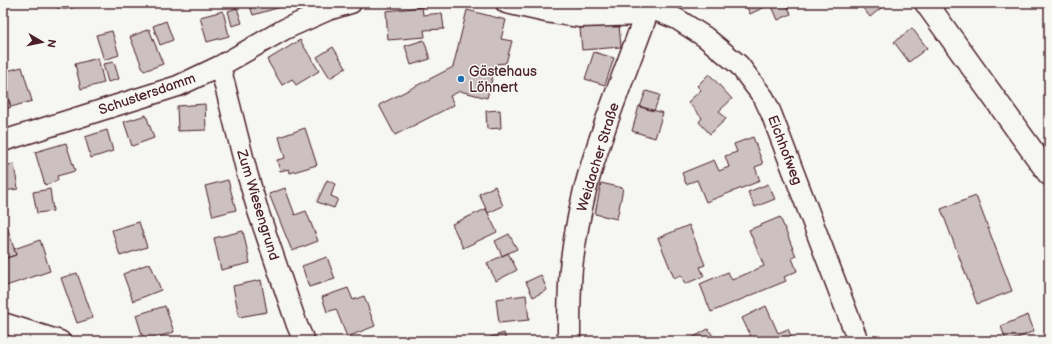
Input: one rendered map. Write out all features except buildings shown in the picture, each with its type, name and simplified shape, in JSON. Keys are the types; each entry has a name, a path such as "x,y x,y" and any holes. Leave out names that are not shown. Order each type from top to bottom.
{"street":[{"name":"Schustersdamm","path":"3,141 178,86 220,66 285,29 328,10 351,3"},
{"path":"506,3 546,12 580,17 649,9"},
{"path":"926,3 1049,174"},
{"name":"Weidacher Straße","path":"569,341 572,267 585,190 600,138 649,9"},
{"name":"Eichhofweg","path":"649,9 677,19 705,37 739,65 764,98 858,341"},
{"name":"Zum Wiesengrund","path":"220,66 258,211 297,325 304,341"},
{"path":"3,323 60,341"}],"waterway":[{"path":"53,3 60,7 69,7 80,3"}],"place":[{"name":"Gästehaus Löhnert","path":"461,79"}]}
